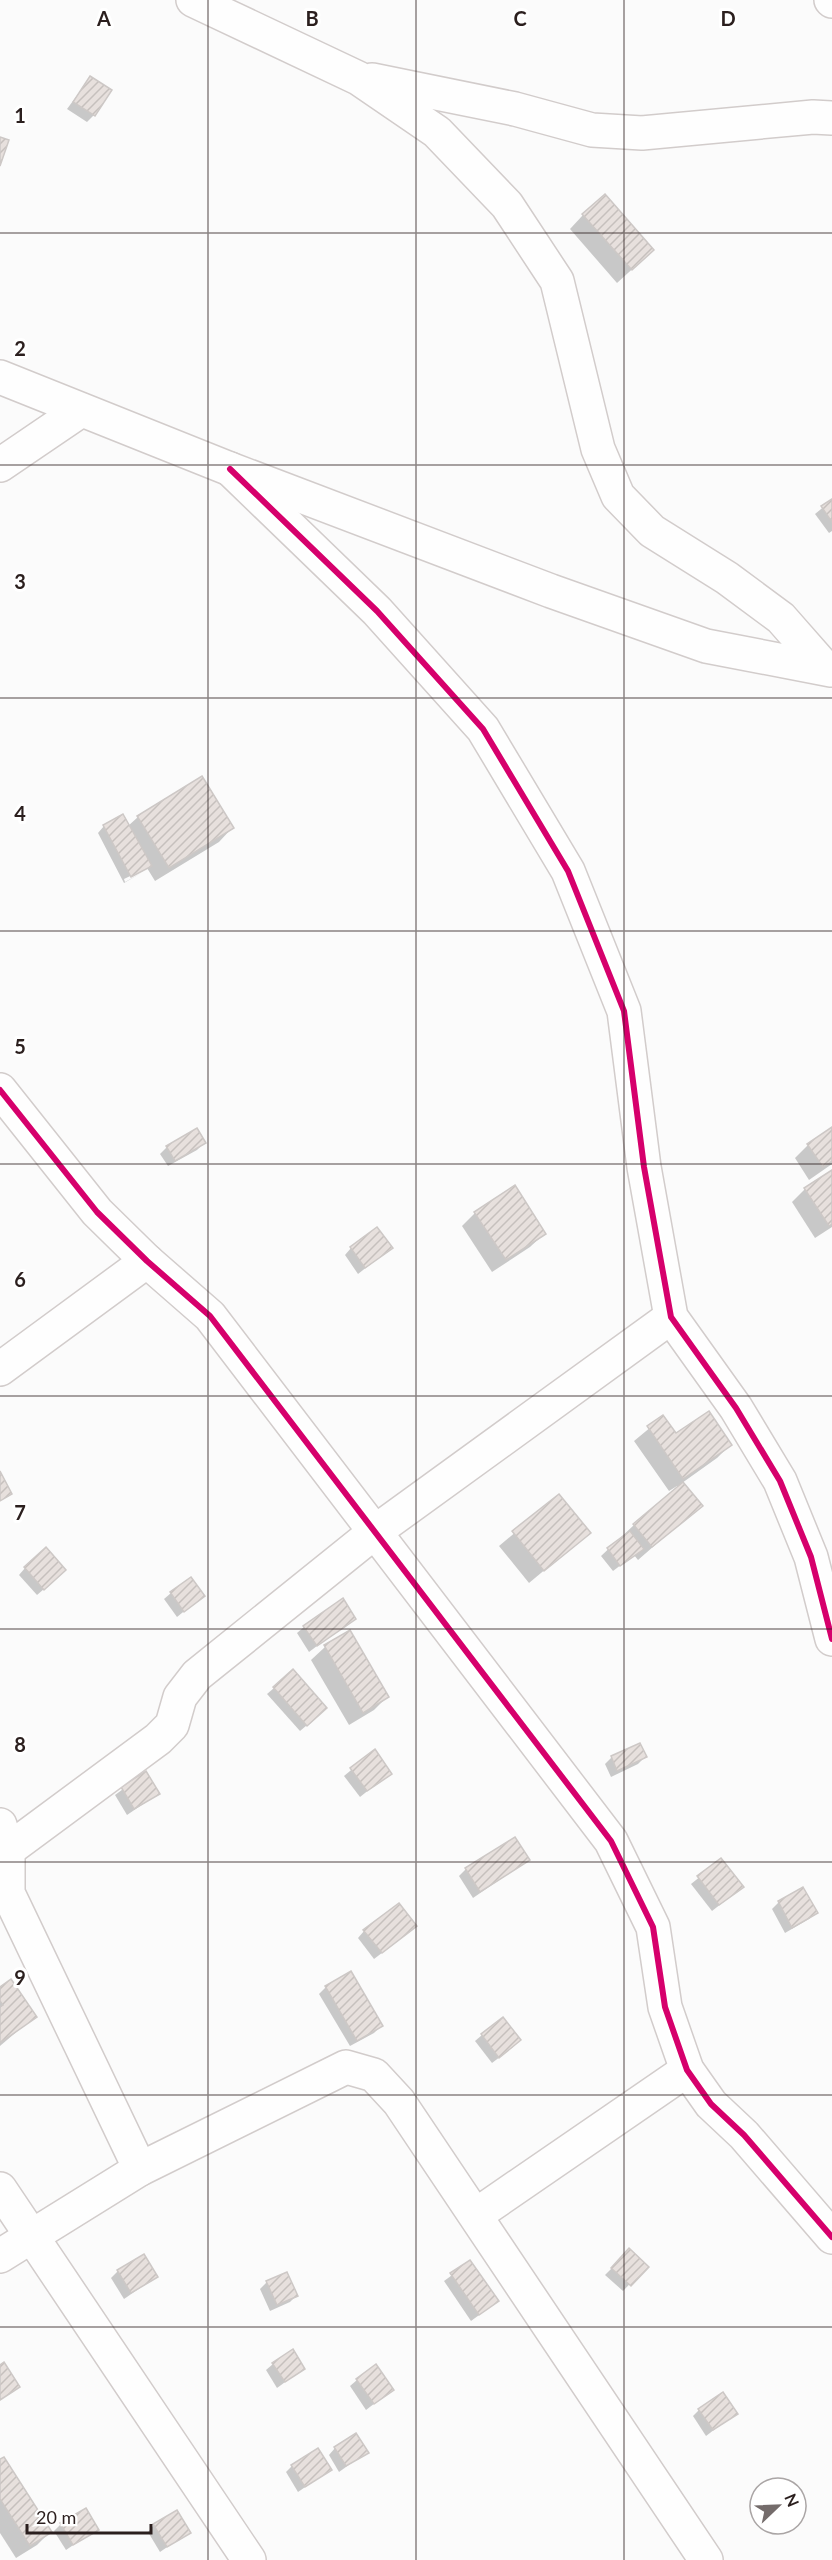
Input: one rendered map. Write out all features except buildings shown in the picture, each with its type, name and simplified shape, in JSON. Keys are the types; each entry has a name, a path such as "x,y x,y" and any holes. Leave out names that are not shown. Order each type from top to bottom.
{"street":[{"path":"193,0 358,78 436,132 507,205 557,281 598,449 618,496 652,531 727,578 781,618 828,669"},
{"path":"358,78 515,109 592,130 642,133 826,113"},
{"path":"0,377 230,469 551,591 705,646 828,669"},
{"path":"0,465 81,410"},
{"path":"230,469 377,611 483,729 568,871 624,1011 644,1167 671,1317 736,1408 780,1481 811,1557 832,1639"},
{"path":"0,1090 97,1212 147,1261 210,1316 611,1841 653,1927 665,2007 687,2070 711,2104 744,2135 832,2237"},
{"path":"0,1369 147,1261"},
{"path":"140,2169 8,1893 4,1837 158,1739 172,1725 180,1697 197,1675 376,1531 671,1317"},
{"path":"0,2256 140,2169 346,2067 374,2075 399,2102 706,2560"},
{"path":"476,2215 687,2070"},
{"path":"0,2189 249,2560"}],"cycle path":[{"path":"230,469 377,611 483,729 568,871 624,1011 644,1167 671,1317 736,1408 780,1481 811,1557 832,1639"},
{"path":"0,1090 97,1212 147,1261 210,1316 611,1841 653,1927 665,2007 687,2070 711,2104 744,2135 832,2237"}]}
